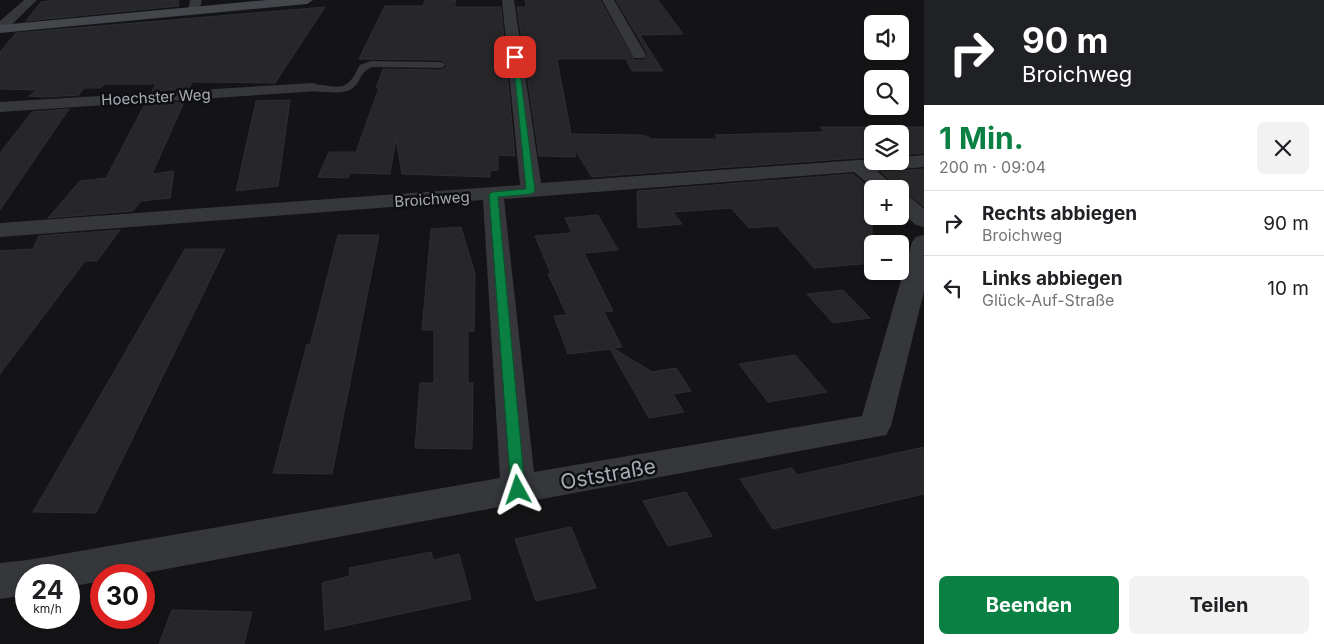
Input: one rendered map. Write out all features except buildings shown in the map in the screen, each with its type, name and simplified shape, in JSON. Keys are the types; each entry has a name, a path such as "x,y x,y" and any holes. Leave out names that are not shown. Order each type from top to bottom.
{"main road":[{"path":"0,28 195,5 307,0"}],"street":[{"path":"0,28 5,19 31,0"},
{"path":"508,0 531,191"},
{"path":"608,0 639,55"},
{"name":"Hoechster Weg","path":"0,106 313,88"},
{"name":"Broichweg","path":"0,230 924,161"},
{"path":"859,166 876,180"},
{"path":"493,194 518,490"},
{"path":"909,208 924,220"},
{"name":"Oststraße","path":"80,567 876,426 924,242"},
{"path":"0,581 15,579"}],"lane":[{"path":"313,88 345,90 355,84 363,67 371,64 441,65"}],"route":[{"path":"515,57 531,191 493,194 518,490"}]}
